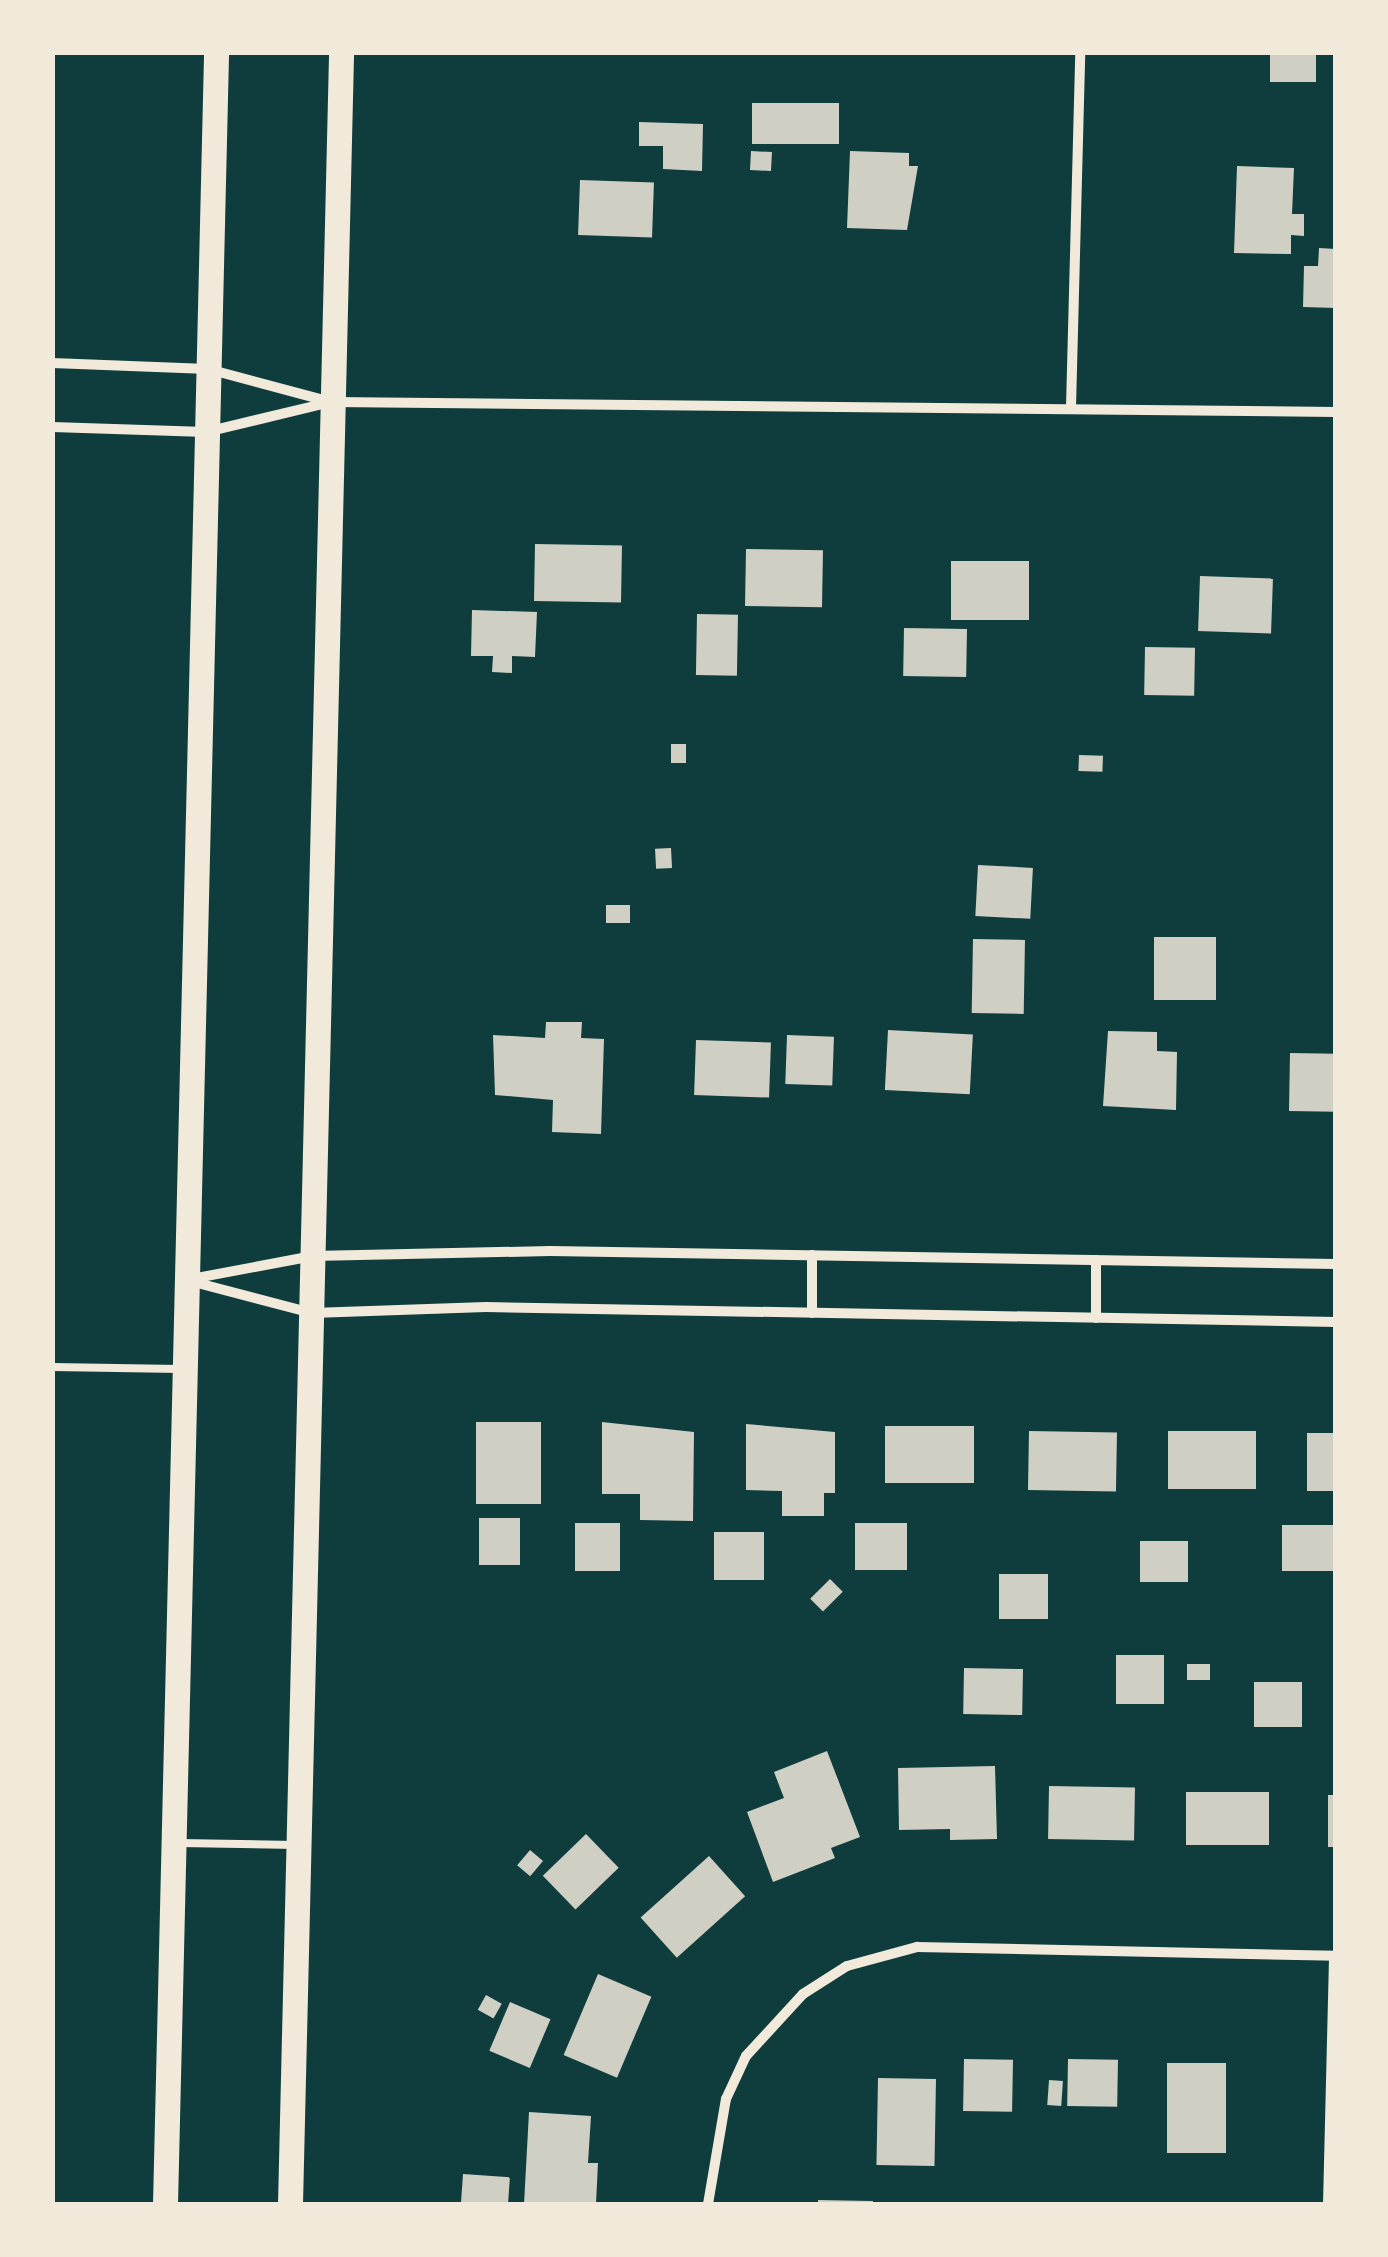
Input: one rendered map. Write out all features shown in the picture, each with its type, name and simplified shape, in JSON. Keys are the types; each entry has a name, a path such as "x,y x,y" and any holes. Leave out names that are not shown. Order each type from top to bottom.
{"main road":[{"path":"165,2204 216,52"},
{"path":"290,2204 342,52"}],"street":[{"path":"1072,407 1080,52"},
{"path":"52,363 208,369 331,402"},
{"path":"52,427 206,432 331,402 1336,412"},
{"path":"812,1255 812,1314"},
{"path":"186,1280 313,1256 812,1255 1336,1264"},
{"path":"1096,1260 1096,1318"},
{"path":"186,1280 312,1314 486,1306 1336,1322"},
{"path":"708,2204 714,2148 732,2085 746,2056 803,1994 847,1966 916,1947 1335,1956 1328,2204"}],"lane":[{"path":"52,1366 184,1369"},
{"path":"174,1842 298,1845"}],"building":[{"path":"1270,52 1316,52 1316,82 1270,82"},
{"path":"752,103 839,103 839,144 752,144"},
{"path":"639,122 703,124 702,171 663,169 663,146 639,146"},
{"path":"751,151 772,152 771,171 750,170"},
{"path":"850,151 909,153 909,166 918,166 907,230 847,228"},
{"path":"1237,166 1294,168 1292,214 1304,214 1304,236 1291,235 1291,254 1234,253"},
{"path":"580,180 654,183 652,238 578,235"},
{"path":"1319,248 1336,249 1336,308 1303,307 1304,266 1318,266"},
{"path":"535,544 622,546 621,603 534,601"},
{"path":"746,549 823,550 822,607 745,606"},
{"path":"951,561 1029,561 1029,620 951,620"},
{"path":"1200,576 1273,579 1271,634 1198,631"},
{"path":"472,610 537,612 535,657 512,656 512,673 492,672 493,656 471,656"},
{"path":"697,614 738,615 737,676 696,675"},
{"path":"904,628 967,629 966,677 903,676"},
{"path":"1145,647 1195,648 1194,696 1144,695"},
{"path":"671,744 686,744 686,763 671,763"},
{"path":"1079,755 1103,756 1102,772 1078,771"},
{"path":"671,848 672,868 656,869 655,849"},
{"path":"978,865 1033,868 1030,919 975,916"},
{"path":"606,905 630,905 630,923 606,923"},
{"path":"1154,937 1216,937 1216,1000 1154,1000"},
{"path":"973,939 1025,940 1024,1014 972,1013"},
{"path":"546,1022 582,1022 581,1038 604,1039 601,1134 552,1132 553,1100 495,1095 493,1035 545,1038"},
{"path":"888,1030 973,1034 970,1094 885,1090"},
{"path":"1108,1031 1157,1032 1157,1051 1177,1052 1176,1110 1103,1106"},
{"path":"787,1035 834,1037 832,1086 785,1084"},
{"path":"696,1040 771,1043 769,1098 694,1095"},
{"path":"1290,1053 1336,1054 1335,1112 1289,1111"},
{"path":"476,1422 541,1422 541,1504 476,1504"},
{"path":"602,1422 694,1432 693,1521 640,1520 640,1494 602,1494"},
{"path":"746,1424 835,1432 835,1493 824,1493 824,1516 782,1516 782,1491 746,1490"},
{"path":"885,1426 974,1426 974,1483 885,1483"},
{"path":"1029,1431 1117,1433 1116,1492 1028,1490"},
{"path":"1168,1431 1256,1431 1256,1489 1168,1489"},
{"path":"1307,1433 1336,1433 1336,1491 1307,1491"},
{"path":"479,1518 520,1518 520,1565 479,1565"},
{"path":"575,1523 620,1523 620,1571 575,1571"},
{"path":"855,1523 907,1523 907,1570 855,1570"},
{"path":"1282,1525 1336,1525 1336,1571 1282,1571"},
{"path":"714,1532 764,1532 764,1580 714,1580"},
{"path":"1140,1541 1188,1541 1188,1582 1140,1582"},
{"path":"999,1574 1048,1574 1048,1619 999,1619"},
{"path":"830,1579 843,1592 823,1612 810,1599"},
{"path":"1116,1655 1164,1655 1164,1704 1116,1704"},
{"path":"1187,1664 1210,1664 1210,1680 1187,1680"},
{"path":"964,1668 1023,1669 1022,1715 963,1714"},
{"path":"1254,1682 1302,1682 1302,1727 1254,1727"},
{"path":"827,1751 860,1837 831,1848 835,1858 773,1882 747,1812 784,1798 774,1772"},
{"path":"995,1766 997,1839 950,1840 950,1829 899,1830 898,1768"},
{"path":"1049,1786 1135,1788 1134,1840 1048,1839"},
{"path":"1186,1792 1269,1792 1269,1845 1186,1845"},
{"path":"1328,1795 1336,1795 1336,1847 1328,1847"},
{"path":"586,1834 619,1868 575,1909 543,1876"},
{"path":"530,1850 543,1861 530,1876 517,1865"},
{"path":"709,1856 745,1896 677,1958 641,1918"},
{"path":"598,1974 651,1997 617,2078 564,2055"},
{"path":"486,1995 502,2004 494,2019 478,2010"},
{"path":"510,2002 551,2019 530,2068 489,2051"},
{"path":"964,2059 1013,2060 1012,2112 963,2111"},
{"path":"1068,2059 1118,2060 1117,2107 1067,2106"},
{"path":"1167,2063 1226,2063 1226,2153 1167,2153"},
{"path":"878,2078 936,2079 934,2166 876,2165"},
{"path":"1049,2080 1063,2081 1061,2106 1047,2105"},
{"path":"529,2112 591,2116 588,2163 598,2163 596,2204 524,2204"},
{"path":"463,2174 510,2177 508,2204 461,2204"},
{"path":"818,2200 873,2201 873,2204 818,2204"}]}
